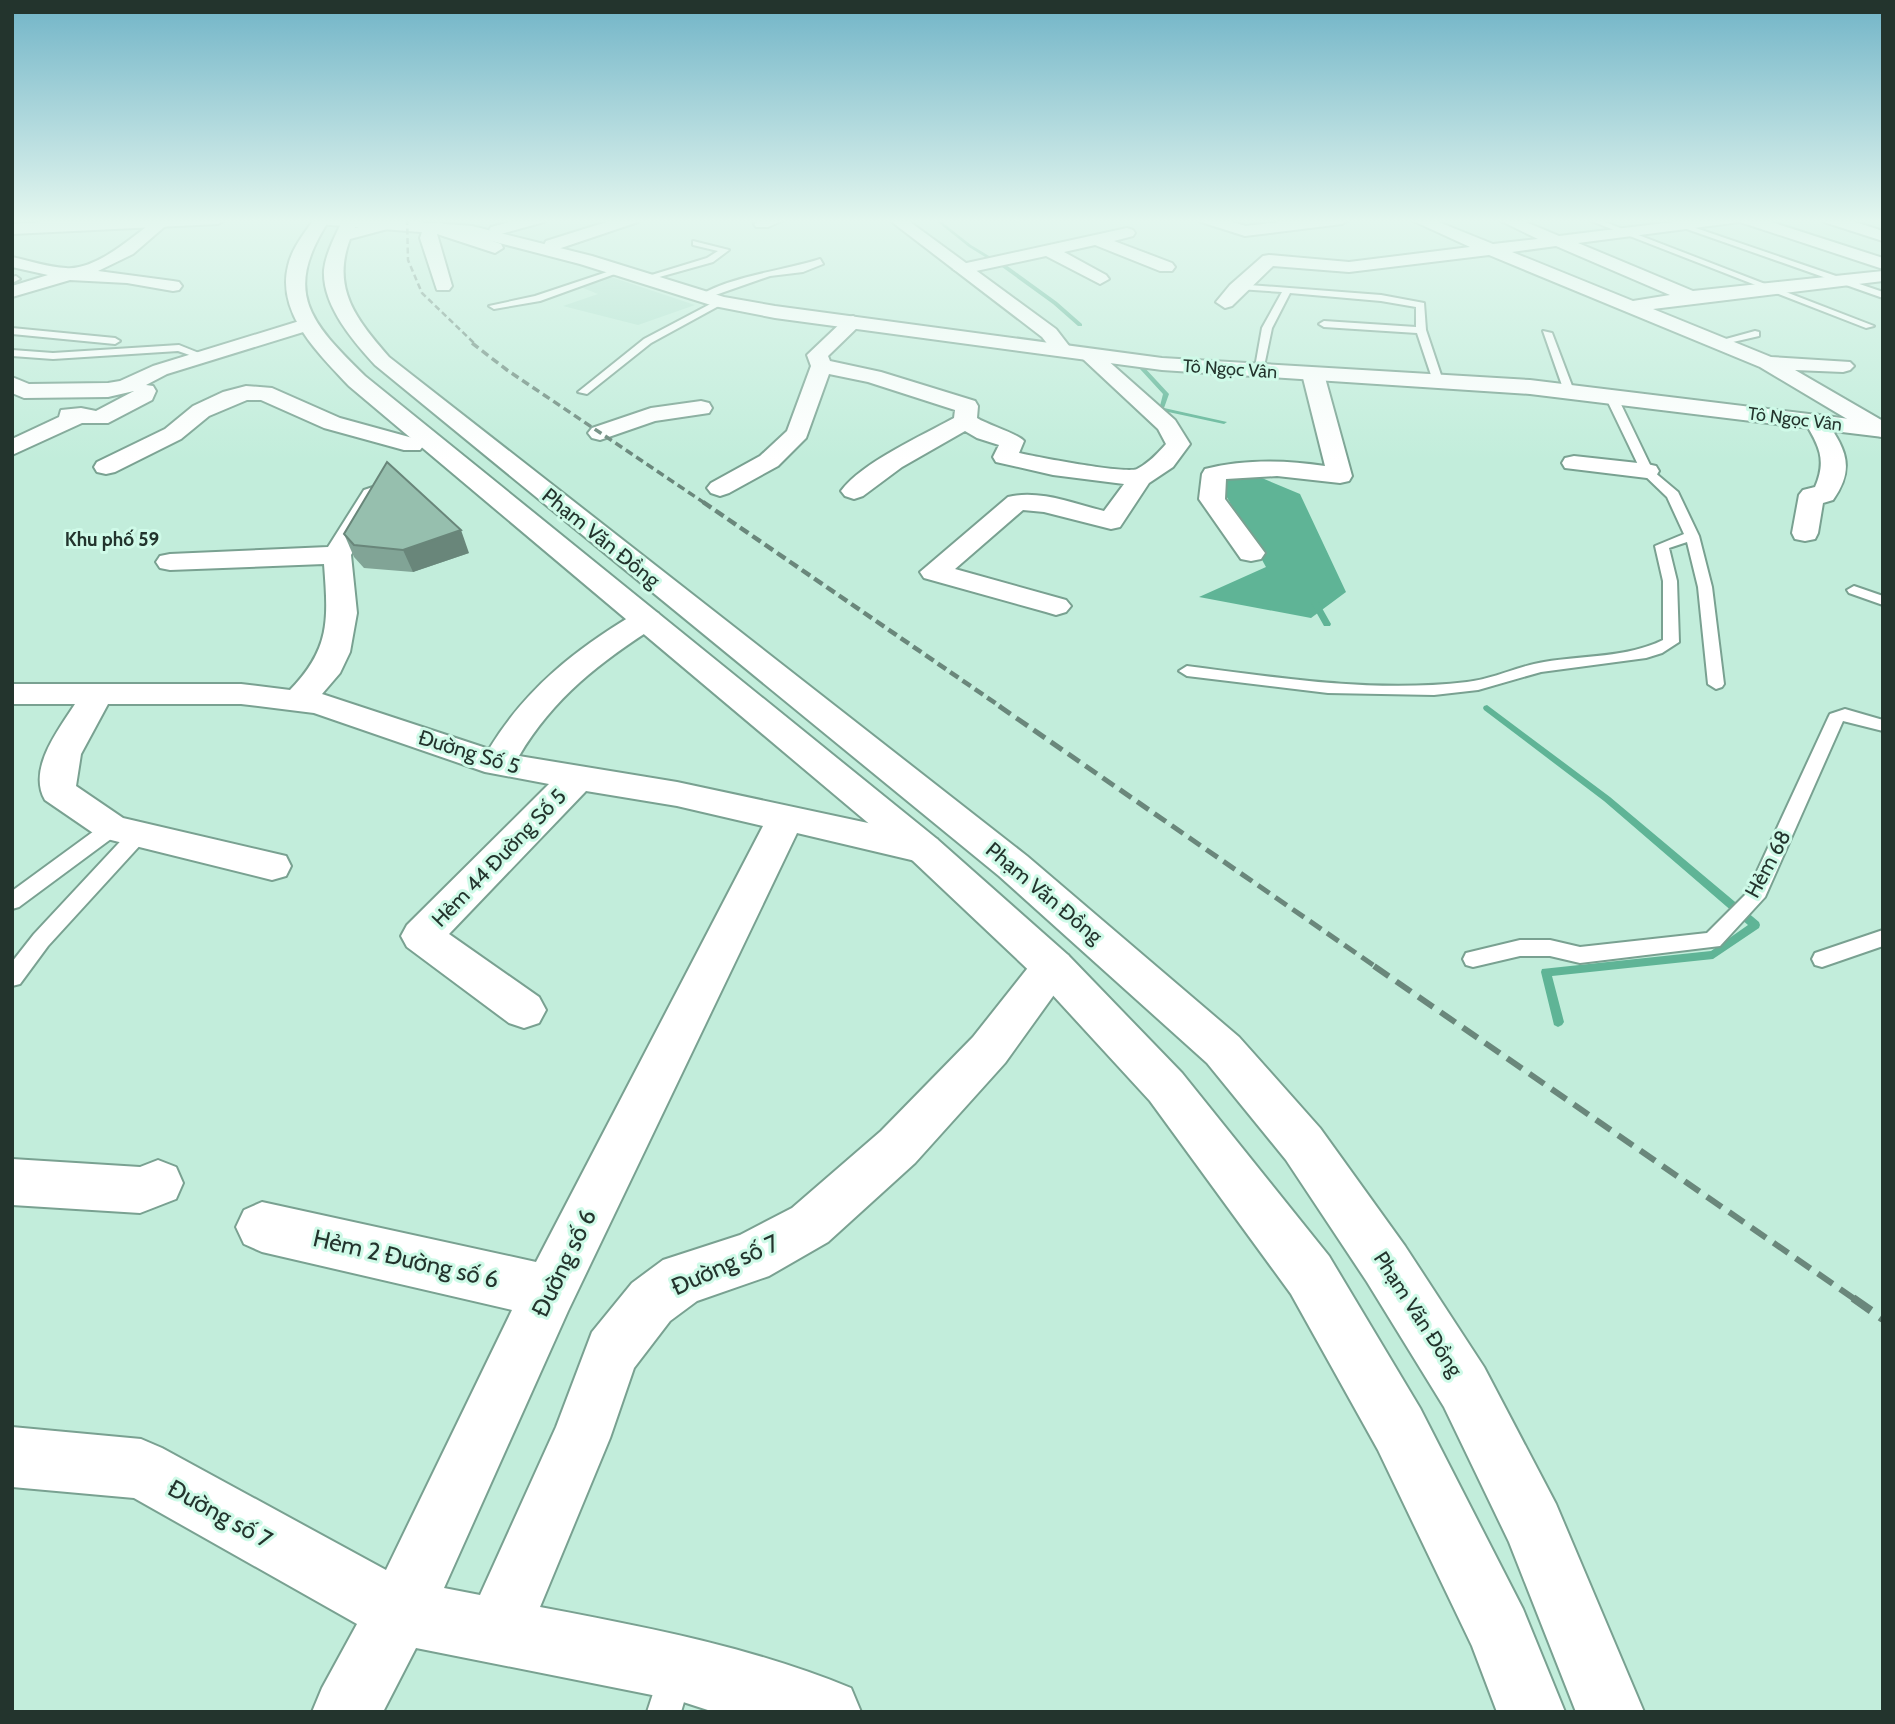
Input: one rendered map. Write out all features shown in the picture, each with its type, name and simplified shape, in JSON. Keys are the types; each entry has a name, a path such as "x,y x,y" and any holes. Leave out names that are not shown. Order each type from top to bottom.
{"main road":[{"name":"Phạm Văn Đồng","path":"297,299 306,325 326,350 417,439 647,619 924,849 1053,967 1166,1087 1310,1275 1399,1429 1500,1632 1531,1712"},
{"name":"Phạm Văn Đồng","path":"341,299 357,334 382,361 1013,866 1223,1049 1303,1144 1387,1264 1464,1387 1534,1527 1610,1712"},
{"name":"Tô Ngọc Vân","path":"715,299 853,322 1162,364 1569,391 1882,430"},
{"path":"1003,299 1049,333 1063,351"},
{"path":"1573,299 1597,311 1677,299"},
{"path":"1613,299 1768,363 1882,430"},
{"path":"720,488 769,461 798,433 822,366 817,355 853,322"},
{"path":"12,383 24,391 108,390 127,386 160,370 306,325"},
{"path":"1056,606 934,572 1017,502 1045,504 1111,522 1140,478 1164,462 1178,444 1167,425 1090,355"},
{"path":"1768,363 1843,366"},
{"path":"822,366 873,377 967,405 965,421"},
{"path":"1251,554 1212,499 1214,474 1251,467 1290,468 1340,476 1313,374"},
{"path":"12,448 75,415 100,418 144,395 145,390 127,386"},
{"path":"106,467 173,434 201,411 231,397 254,393 264,393 332,424 417,439"},
{"path":"600,433 651,415 701,408"},
{"path":"965,421 985,432 1012,441 1005,457 1053,468 1140,478"},
{"path":"854,491 880,468 908,450 965,421"},
{"path":"1805,533 1812,495 1824,495 1836,463 1831,446 1815,421"},
{"path":"298,701 324,673 334,652 342,613 337,555 384,477 417,439"},
{"path":"1574,463 1647,471"},
{"path":"170,562 337,555"},
{"path":"498,764 524,721 564,678 647,619"},
{"name":"Đường Số 5","path":"12,694 241,694 319,703 498,764 677,794 924,849"},
{"path":"97,694 59,765 56,780 58,792 124,832 272,866"},
{"name":"Hẻm 44 Đường Số 5","path":"524,1010 422,936 576,779"},
{"name":"Đường số 6","path":"346,1712 400,1612 549,1292 786,817"},
{"name":"Đường số 7","path":"497,1631 581,1438 612,1352 651,1302 682,1279 750,1258 810,1225 898,1147 989,1049 1053,967"},
{"path":"12,1182 141,1190 158,1183"},
{"name":"Hẻm 2 Đường số 6","path":"262,1227 549,1292"},
{"name":"Đường số 7","path":"12,1457 141,1469 400,1612 497,1631 671,1689 827,1712"}],"lane":[{"path":"494,306 534,299"},
{"path":"583,392 629,351 711,299"},
{"path":"1258,371 1267,328 1282,299"},
{"path":"1384,299 1421,305 1421,330 1438,381"},
{"path":"1801,299 1869,326"},
{"path":"1324,324 1421,330"},
{"path":"12,331 115,341"},
{"path":"1548,333 1569,391"},
{"path":"1720,342 1755,334"},
{"path":"12,353 53,356 179,348 204,357"},
{"path":"1611,396 1647,471 1673,495 1692,536 1705,587 1716,684"},
{"path":"1187,671 1346,690 1412,691 1472,687 1541,667 1605,662 1657,651 1671,642 1670,581 1662,546 1692,536"},
{"path":"1854,590 1883,601"},
{"name":"Hẻm 68","path":"1472,959 1520,948 1550,948 1580,955 1713,940 1755,897 1836,718 1845,714 1883,726"},
{"path":"12,902 124,832"},
{"path":"12,978 124,832"},
{"path":"1822,959 1883,938"}],"shaded area":[{"path":"582,299 678,299 695,305 638,325 563,306"},
{"path":"1250,473 1300,494 1346,592 1311,618 1199,597 1266,567 1224,492 1227,480"}],"building":[{"path":"387,462 461,530 403,550 354,545 344,534"}],"waterway":[{"path":"1050,299 1080,325"},
{"path":"1142,368 1166,394 1161,409 1224,422"},
{"path":"1315,603 1327,624"},
{"path":"1487,708 1607,799 1755,925 1713,955 1546,972 1558,1022"}],"railway":[{"path":"429,299 475,344"},
{"path":"472,343 507,370 706,504"},
{"path":"703,502 1001,707"},
{"path":"999,706 1376,967"},
{"path":"1374,966 1856,1300"},
{"path":"1853,1298 1883,1319"}],"district":[{"name":"Khu phố 59","path":"112,539"}]}
